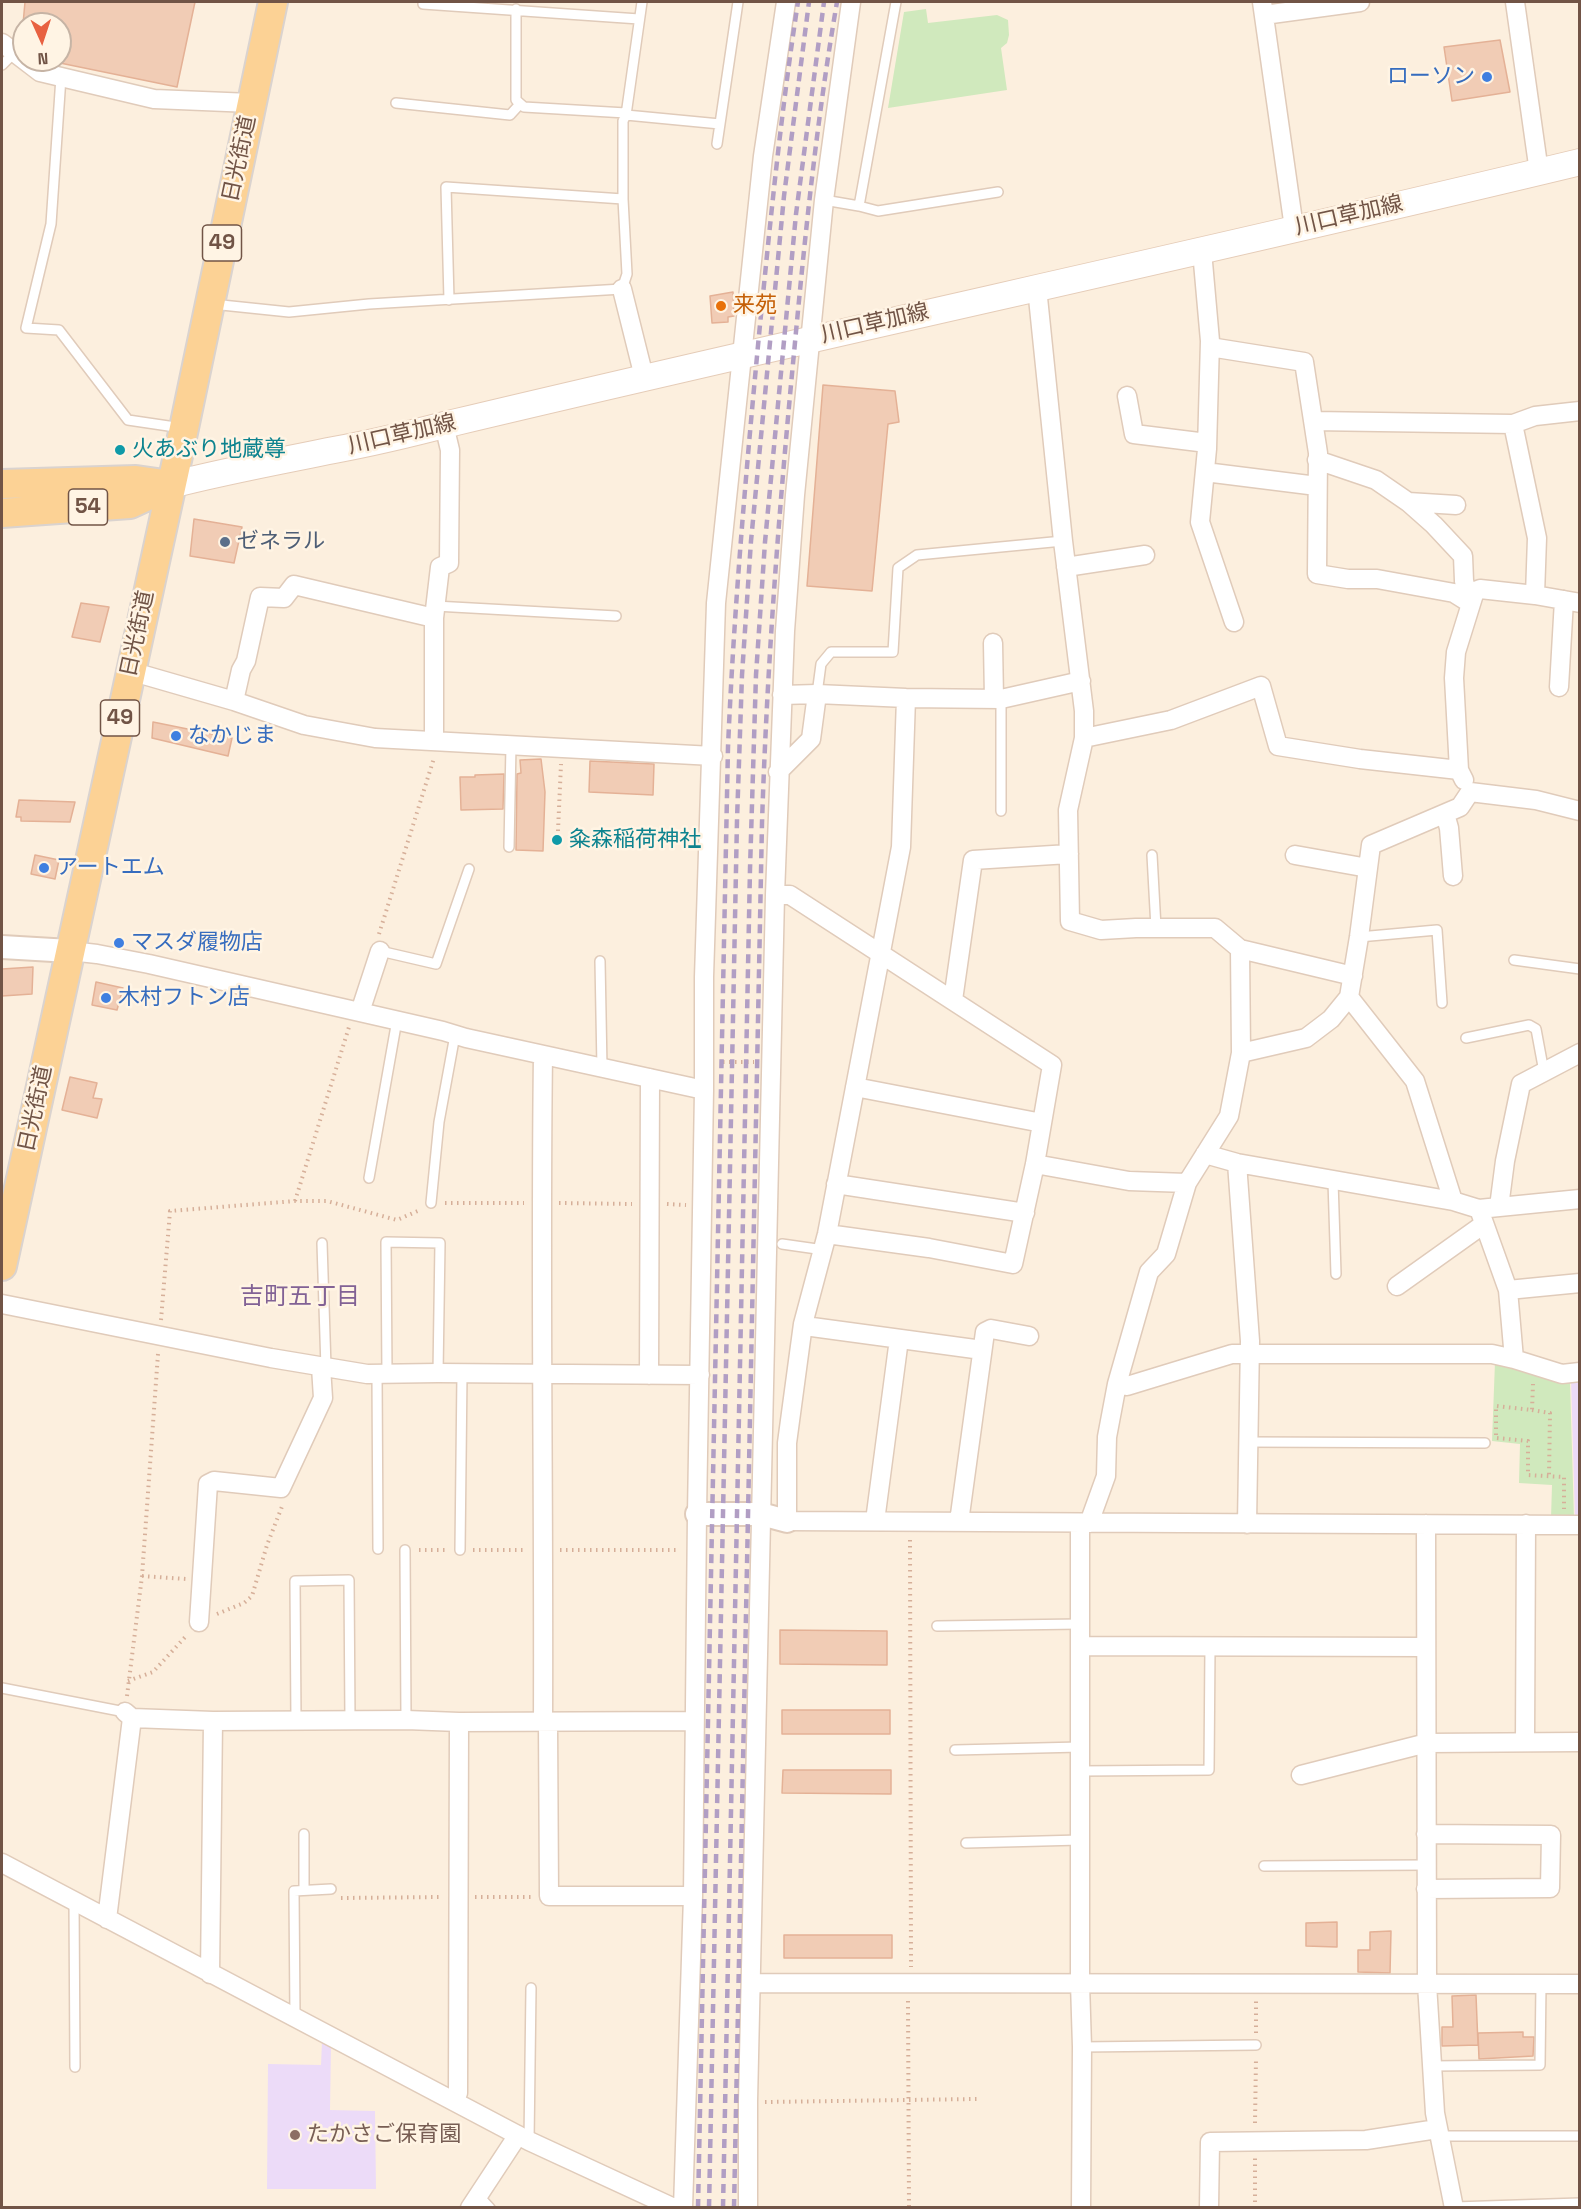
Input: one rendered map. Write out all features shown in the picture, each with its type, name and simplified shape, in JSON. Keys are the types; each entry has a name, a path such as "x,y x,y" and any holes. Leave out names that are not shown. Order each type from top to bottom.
{"main road":[{"name":"日光街道","path":"2,1266 184,428 273,2"},
{"name":"川口草加線","path":"171,485 210,474 338,450 444,426 644,377 1202,251 1580,162"},
{"name":"54","path":"2,484 136,480 171,485"},
{"name":"54","path":"2,513 130,504 171,485"}],"street":[{"path":"683,2208 693,1896 704,977 713,756 716,603 763,156 786,2"},
{"path":"748,2208 748,2102 778,772 795,495 824,200 851,2"},
{"path":"1293,228 1263,8 1360,2"},
{"path":"1515,2 1539,172"},
{"path":"6,54 40,72 154,99 251,103"},
{"path":"1202,251 1210,347 1207,443 1200,522 1234,622"},
{"path":"1037,288 1063,542 1081,681 1084,738 1068,810 1070,921 1101,930 1215,928 1240,949 1353,976"},
{"path":"622,289 644,377"},
{"path":"1210,347 1304,362 1317,460 1317,574 1348,579 1377,579 1454,593 1470,603"},
{"path":"1127,396 1134,434 1207,443"},
{"path":"1313,421 1513,424 1535,416 1580,411"},
{"path":"1513,424 1537,538 1535,595"},
{"path":"435,741 435,612 440,567 449,563 450,450 444,426"},
{"path":"1317,460 1376,480 1408,502 1434,525 1463,556 1464,581 1470,603"},
{"path":"1205,471 1317,486"},
{"path":"1408,502 1456,506"},
{"path":"1066,567 1144,555"},
{"path":"234,701 241,670 246,661 260,597 284,598 294,585 435,612"},
{"path":"1470,792 1459,770 1454,678 1456,652 1475,591 1480,588 1572,601 1559,687"},
{"path":"993,643 998,699"},
{"path":"130,671 234,701 304,725 375,738 713,756"},
{"path":"782,695 998,699 1081,681"},
{"path":"1084,738 1171,720 1261,686 1278,746 1360,759 1459,770"},
{"path":"778,772 811,739 817,694"},
{"path":"787,1521 788,1443 803,1324 825,1242 901,847 906,698"},
{"path":"1470,792 1536,800 1580,811"},
{"path":"1241,1053 1306,1038 1331,1019 1349,997 1371,845 1460,807 1470,792"},
{"path":"1445,814 1449,828 1453,876"},
{"path":"953,1000 973,860 1069,854"},
{"path":"1294,855 1368,868"},
{"path":"775,895 790,895 1052,1065 1035,1164 1013,1264 929,1248 825,1242"},
{"path":"2,947 97,954 149,964 704,1090"},
{"path":"1081,2208 1080,1624 1084,1523 1106,1476 1107,1437 1117,1384 1149,1272 1166,1254 1187,1183 1229,1116 1241,1053 1240,949"},
{"path":"357,1012 380,951"},
{"path":"1349,997 1415,1081 1454,1201"},
{"path":"543,1055 541,1374 550,1897 693,1896"},
{"path":"1499,1208 1505,1161 1521,1084 1579,1055"},
{"path":"649,1375 650,1078"},
{"path":"855,1087 1042,1124"},
{"path":"1205,1154 1237,1163 1454,1201 1482,1217 1508,1290 1514,1359"},
{"path":"1237,1163 1250,1354 1247,1524"},
{"path":"1035,1164 1129,1181 1187,1183"},
{"path":"836,1184 1025,1213"},
{"path":"1397,1286 1482,1217 1499,1208 1580,1199"},
{"path":"1508,1290 1580,1283"},
{"path":"2,1304 367,1374 700,1375"},
{"path":"803,1324 812,1328 982,1350"},
{"path":"958,1522 985,1332 991,1329 1029,1336"},
{"path":"875,1521 899,1339"},
{"path":"1117,1384 1126,1386 1232,1354 1492,1354 1562,1374 1580,1372"},
{"path":"199,1622 208,1484 214,1481 280,1488 323,1398 324,1367"},
{"path":"697,1514 761,1514 787,1521 1572,1525"},
{"path":"1426,1524 1426,1889 1431,2066 1439,2132 1454,2207"},
{"path":"1525,1743 1526,1524"},
{"path":"1080,1646 1426,1647"},
{"path":"107,1919 129,1714 213,1721 694,1722"},
{"path":"210,1974 213,1721"},
{"path":"454,2101 458,2093 459,1722"},
{"path":"1301,1775 1427,1743 1580,1742"},
{"path":"1426,1834 1551,1835 1550,1888 1426,1889"},
{"path":"2,1863 524,2138 674,2208"},
{"path":"752,1983 1580,1984"},
{"path":"1209,2208 1210,2142 1366,2140 1439,2132"},
{"path":"479,2203 524,2138"}],"lane":[{"path":"210,304 289,312 369,304 622,289 627,274 622,121 626,114 642,2"},
{"path":"717,144 738,2"},
{"path":"859,206 896,2"},
{"path":"423,4 639,19"},
{"path":"516,9 516,100 524,107 626,114 720,124"},
{"path":"61,77 51,224 26,328 59,330 128,420 184,428"},
{"path":"396,103 510,115 520,104"},
{"path":"449,300 446,187 623,199"},
{"path":"824,200 878,211 998,192"},
{"path":"817,694 821,663 831,652 892,652 898,568 916,555 1063,542"},
{"path":"435,612 616,616"},
{"path":"998,699 1001,811"},
{"path":"509,847 511,745"},
{"path":"1152,855 1156,928"},
{"path":"380,951 436,964 469,869"},
{"path":"1359,937 1437,930 1442,1003"},
{"path":"1514,960 1580,969"},
{"path":"600,961 602,1068"},
{"path":"369,1178 397,1020"},
{"path":"1466,1038 1529,1025 1536,1029 1544,1072"},
{"path":"431,1203 440,1122 455,1035"},
{"path":"1333,1181 1336,1274"},
{"path":"378,1549 386,1242 440,1243 438,1373"},
{"path":"782,1244 825,1242"},
{"path":"322,1243 324,1367"},
{"path":"460,1550 462,1374"},
{"path":"1248,1442 1485,1443"},
{"path":"405,1550 406,1720"},
{"path":"296,1722 295,1581 349,1580 350,1721"},
{"path":"937,1626 1080,1624"},
{"path":"1081,1772 1209,1770 1210,1647"},
{"path":"2,1688 129,1714"},
{"path":"955,1750 1080,1747"},
{"path":"304,1834 304,1890"},
{"path":"966,1843 1080,1840"},
{"path":"1264,1866 1426,1865"},
{"path":"295,2018 294,1891 331,1889"},
{"path":"74,1901 75,2067"},
{"path":"1431,2066 1540,2065 1540,1984"},
{"path":"524,2138 531,1988"},
{"path":"1082,2047 1256,2044"},
{"path":"1439,2132 1580,2136"},
{"path":"1454,2207 1580,2203"}],"path":[{"path":"380,951 376,944 434,763 435,741"},
{"path":"558,831 561,748"},
{"path":"295,1201 357,1012"},
{"path":"713,1062 764,1062"},
{"path":"129,1714 128,1681 142,1576 170,1211 295,1201 327,1201 398,1220 426,1208 427,1204 431,1203 703,1205"},
{"path":"1532,1410 1534,1365"},
{"path":"1549,1476 1550,1413 1496,1406 1496,1438 1528,1441 1528,1475 1564,1477 1572,1525"},
{"path":"128,1681 153,1672 199,1622 244,1603 252,1596 267,1545 284,1501"},
{"path":"909,2208 910,1532"},
{"path":"142,1576 202,1580"},
{"path":"331,1889 332,1898 550,1897"},
{"path":"1255,2208 1256,1982"},
{"path":"748,2102 909,2098 977,2099"}],"shaded area":[{"path":"1571,1378 1579,1378 1579,1518 1575,1518"},
{"path":"322,2042 331,2045 330,2110 375,2111 376,2189 267,2189 268,2064 321,2065"}],"green space":[{"path":"926,9 928,23 997,15 1008,20 1007,43 1001,48 1007,90 888,108 904,12"},
{"path":"1495,1362 1570,1382 1574,1519 1551,1518 1552,1485 1519,1483 1520,1444 1492,1441"}],"building":[{"path":"25,2 195,2 177,87 72,65 72,12 24,12"},
{"path":"1500,40 1510,92 1452,101 1444,47"},
{"path":"733,292 734,316 728,317 728,322 712,323 710,296"},
{"path":"823,385 895,391 899,422 888,424 872,591 807,586"},
{"path":"194,519 242,527 234,563 190,556"},
{"path":"81,603 109,607 100,642 72,637"},
{"path":"153,722 232,738 228,756 152,738"},
{"path":"541,759 545,792 543,851 516,850 517,774 521,773 520,760"},
{"path":"590,761 654,764 653,795 589,792"},
{"path":"504,774 503,809 461,810 460,777"},
{"path":"19,800 75,802 70,822 21,821 21,817 16,817"},
{"path":"35,855 59,860 55,879 31,874"},
{"path":"33,967 32,994 2,996 2,969"},
{"path":"96,982 123,988 117,1010 92,1005"},
{"path":"70,1077 97,1083 93,1098 102,1099 97,1118 62,1110"},
{"path":"780,1630 887,1631 887,1665 780,1664"},
{"path":"782,1710 890,1710 890,1734 782,1734"},
{"path":"783,1770 891,1770 891,1794 782,1793"},
{"path":"1337,1922 1337,1947 1306,1946 1306,1923"},
{"path":"1391,1931 1390,1973 1358,1972 1358,1950 1370,1950 1370,1932"},
{"path":"784,1935 892,1935 892,1958 784,1958"},
{"path":"1476,1995 1478,2045 1442,2046 1442,2027 1453,2027 1452,1996"},
{"path":"1523,2032 1523,2037 1534,2037 1533,2056 1479,2059 1478,2033"}],"railway":[{"path":"698,2208 728,747 741,541 759,335 781,126 798,2"},
{"path":"709,2208 737,820 742,675 751,541 784,196 809,2"},
{"path":"723,2208 750,869 756,675 765,542 796,214 824,2"},
{"path":"734,2208 764,764 770,646 798,309 818,133 837,2"}],"place":[{"name":"ローソン","path":"1487,77"},
{"name":"来苑","path":"721,306"},
{"name":"火あぶり地蔵尊","path":"120,450"},
{"name":"ゼネラル","path":"225,542"},
{"name":"なかじま","path":"176,736"},
{"name":"粂森稲荷神社","path":"557,840"},
{"name":"アートエム","path":"44,868"},
{"name":"マスダ履物店","path":"119,943"},
{"name":"木村フトン店","path":"106,998"},
{"name":"たかさご保育園","path":"295,2135"}],"district":[{"name":"吉町五丁目","path":"300,1297"}]}
